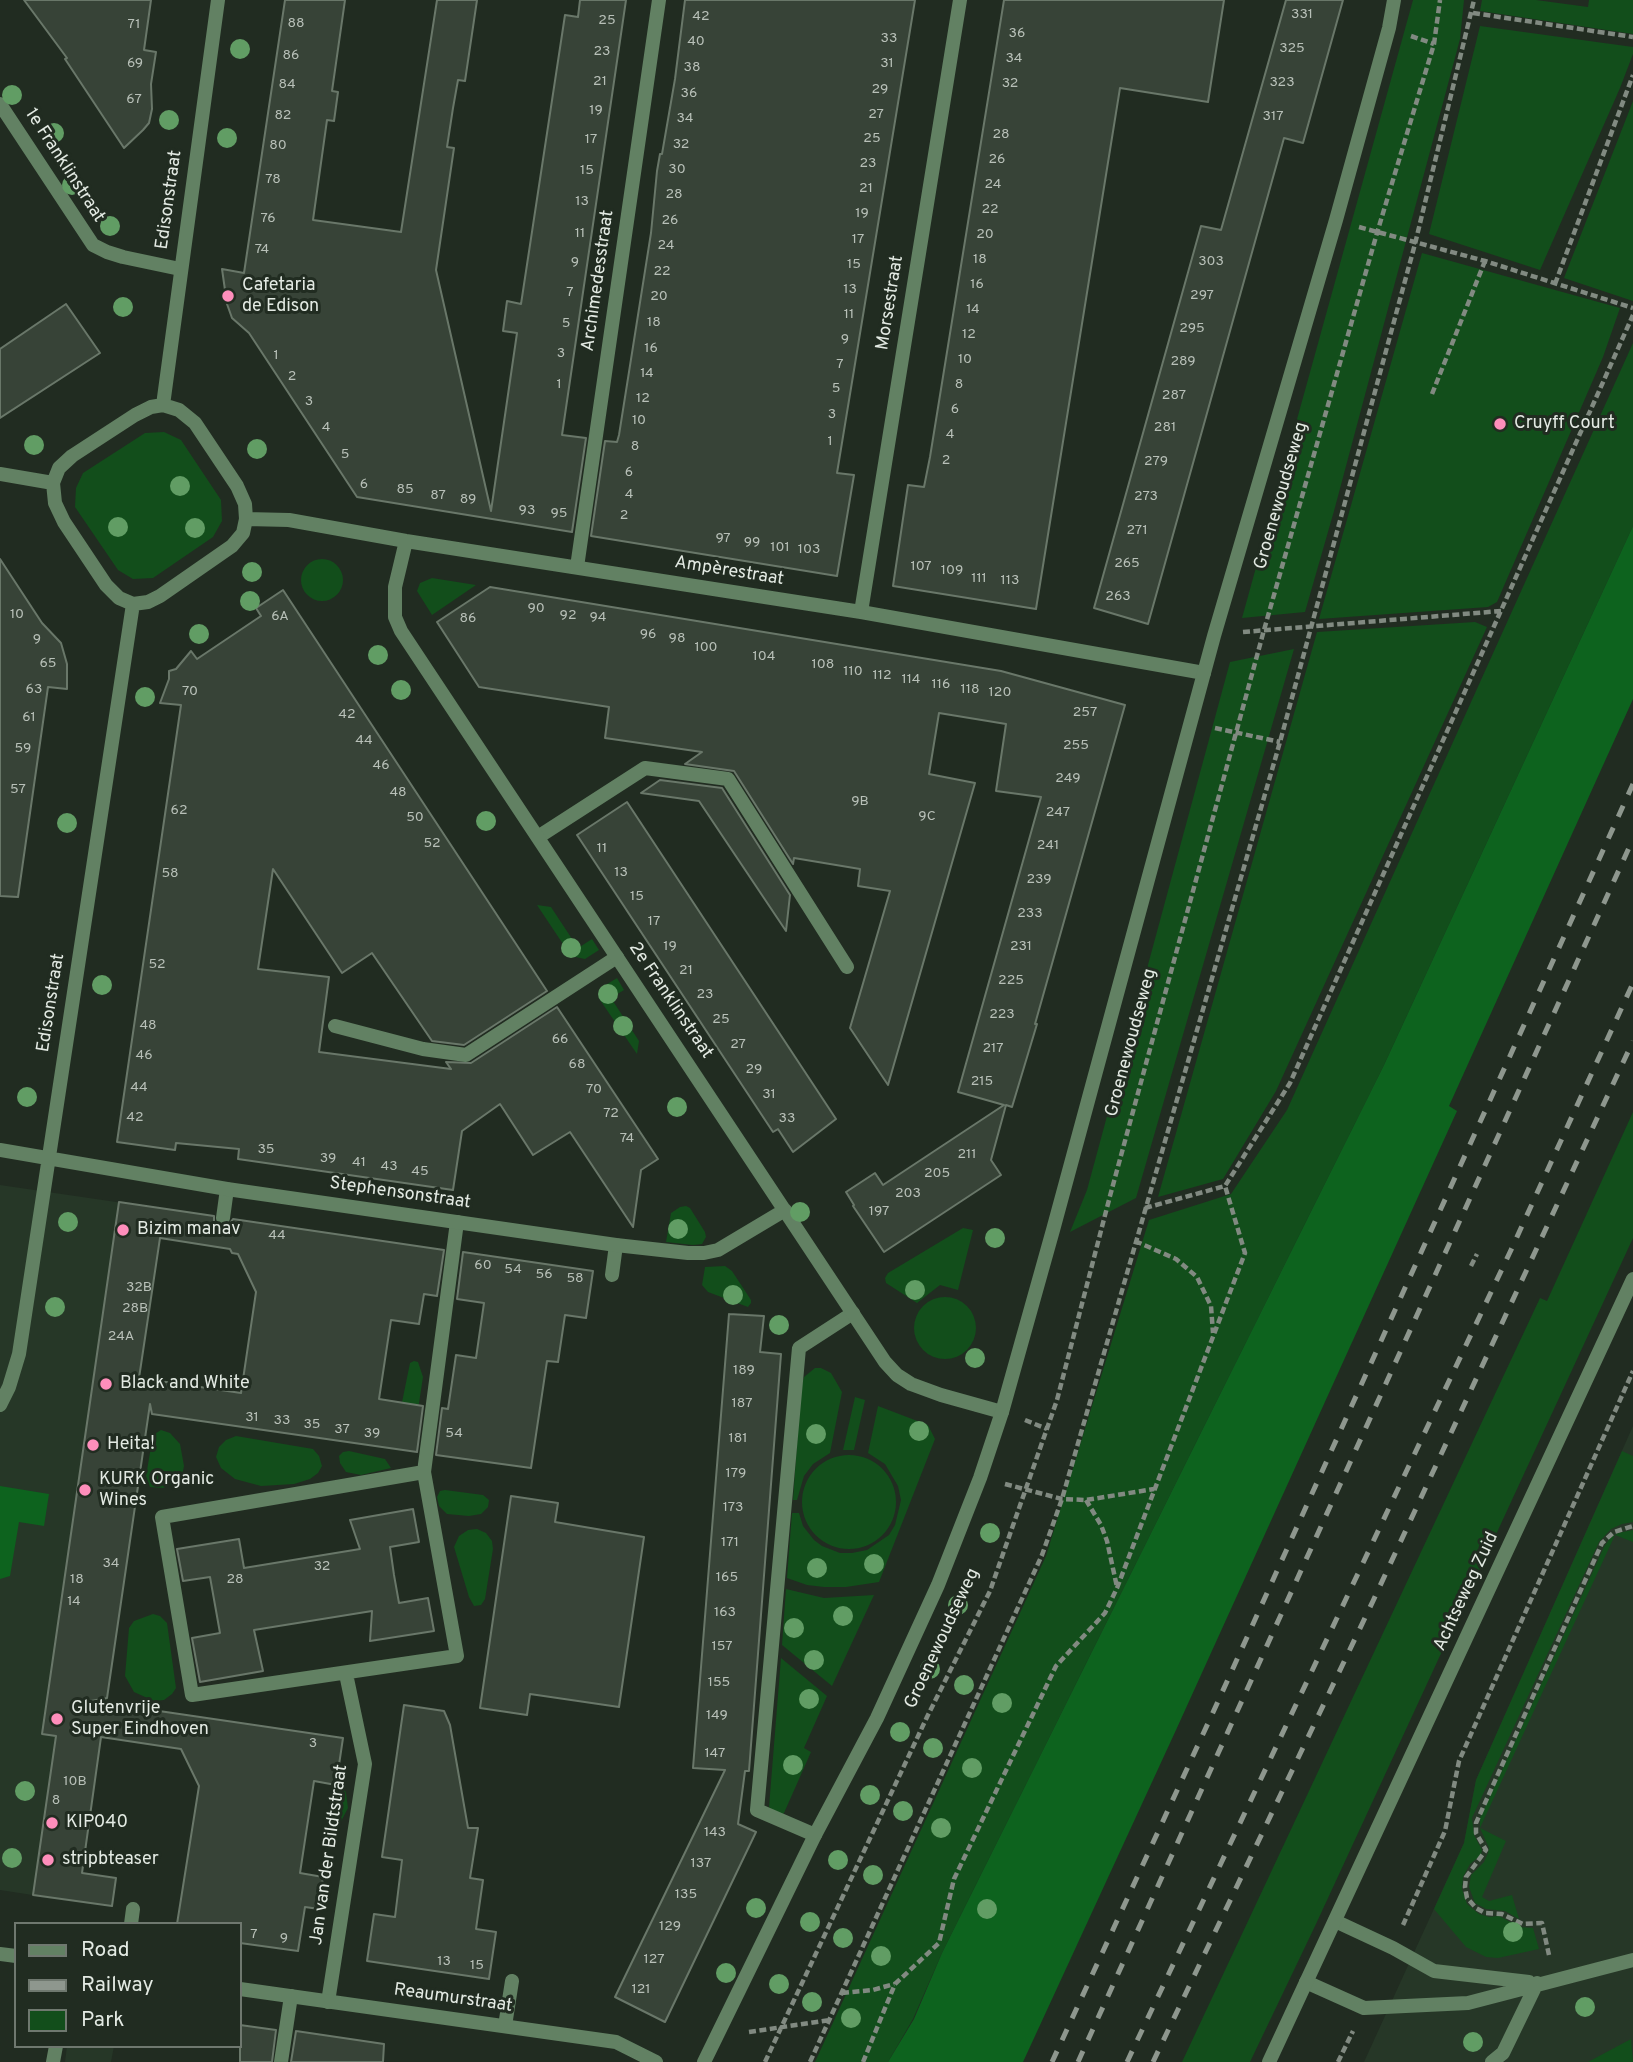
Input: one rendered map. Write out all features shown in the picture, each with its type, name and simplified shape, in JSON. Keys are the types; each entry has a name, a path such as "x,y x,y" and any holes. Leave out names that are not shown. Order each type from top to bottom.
{"street":[{"name":"Edisonstraat","path":"163,405 218,0"},
{"name":"Archimedesstraat","path":"577,567 659,0"},
{"name":"Morsestraat","path":"861,612 960,0"},
{"name":"Groenewoudseweg","path":"704,2062 815,1835 877,1718 938,1586 1003,1412 1204,673 1336,220 1389,28 1394,0"},
{"name":"1e Franklinstraat","path":"0,103 93,245 122,257 180,269"},
{"path":"163,405 179,410 195,423 237,486 245,504 247,519 243,533 232,546 160,596 148,602 133,604 119,598 106,585 64,522 55,503 53,483 60,468 72,456 135,415 151,407 163,405"},
{"path":"0,474 53,483"},
{"name":"Ampèrestraat","path":"247,519 289,520 406,541 861,612 1204,673"},
{"name":"2e Franklinstraat","path":"406,541 395,587 394,607 401,631 853,1313 897,1375 911,1384 942,1395 1003,1412"},
{"name":"Edisonstraat","path":"0,1405 9,1387 19,1354 133,604"},
{"path":"538,837 645,768 728,779 847,967"},
{"path":"335,1026 423,1049 466,1055 617,957"},
{"name":"Stephensonstraat","path":"0,1150 227,1189 616,1245 704,1253 729,1244 785,1210"},
{"path":"223,1218 227,1189"},
{"path":"424,1472 162,1517 192,1695 457,1656 424,1472 457,1222"},
{"path":"612,1275 616,1245"},
{"name":"Achtseweg Zuid","path":"1269,2062 1633,1279"},
{"path":"815,1835 757,1810 799,1348 853,1313"},
{"name":"Jan van der Bildtstraat","path":"328,2001 365,1764 346,1674"},
{"path":"1335,1922 1393,1948 1434,1971 1538,1983"},
{"path":"1306,1983 1364,2008 1468,2003 1633,1960"},
{"path":"505,2026 512,1981"},
{"path":"1492,2062 1503,2053 1538,1983"},
{"name":"Reaumurstraat","path":"242,1989 617,2042 656,2062"},
{"path":"281,2062 291,1996"}],"path":[{"name":"Groenewoudseweg","path":"765,2062 927,1717 990,1591 1057,1400 1264,630 1434,44 1440,0"},
{"path":"810,2062 1042,1555 1062,1499 1280,742 1415,244 1474,0"},
{"path":"1473,13 1633,37"},
{"path":"1555,284 1633,75"},
{"path":"1377,233 1485,261 1633,308"},
{"path":"1432,394 1485,261"},
{"path":"1144,1208 1225,1186 1290,1083 1633,315"},
{"path":"1264,630 1501,611"},
{"path":"1237,733 1280,742"},
{"path":"863,2062 895,1984 939,1943 954,1879 1056,1666 1105,1613 1117,1588 1245,1253 1225,1186"},
{"path":"1135,1241 1177,1259 1197,1278 1211,1306 1213,1338"},
{"path":"1471,1266 1477,1254"},
{"path":"1393,1948 1445,1831 1459,1761 1633,1371"},
{"path":"1025,1488 1062,1499 1086,1500 1155,1489"},
{"path":"1086,1500 1107,1541 1117,1588"},
{"path":"1555,1979 1542,1923 1523,1924 1503,1914 1479,1911 1467,1898 1465,1882 1468,1872 1481,1860 1486,1850 1476,1833 1478,1814 1602,1543 1614,1532 1633,1526"},
{"path":"842,1993 873,1990 895,1984"},
{"path":"1338,2062 1364,2008"},
{"path":"782,2027 830,2020"}],"shaded area":[{"path":"0,1185 164,1209 135,1411 148,1414 147,1424 78,1902 0,1890"},
{"path":"1633,1426 1633,2062 1364,2062 1464,1843 1476,1780"},
{"path":"67,2048 114,2048 111,2062 65,2062"}],"green space":[{"path":"1413,0 1464,0 1460,39 1334,511 1305,612 1242,618"},
{"path":"1482,0 1536,0 1588,7 1589,0 1633,0 1633,34 1480,11"},
{"path":"1480,26 1633,47 1633,54 1620,88 1540,270 1429,234"},
{"path":"1633,101 1633,301 1564,278"},
{"path":"1422,253 1620,308 1603,357 1497,602 1488,607 1319,619"},
{"path":"1633,343 1633,526 1384,1065 942,1953 913,2019 888,2062 815,2062 1046,1556 1149,1220 1231,1194 1287,1110"},
{"path":"164,432 181,440 221,500 222,521 213,537 153,578 133,579 118,570 75,507 76,488 83,473 145,433"},
{"path":"1633,526 1633,699 1449,1106 1457,1111 1023,2062 888,2062 914,2019 942,1953 1384,1065"},
{"path":"322,559 337,565 343,580 337,595 322,601 307,595 301,580 307,565"},
{"path":"432,578 476,585 432,615 417,591 420,583"},
{"path":"1475,622 1487,627 1276,1091 1223,1179 1158,1197 1317,632"},
{"path":"1294,649 1136,1198 1070,1232 1087,1190 1230,662"},
{"path":"537,905 551,907 578,948 592,939 599,950 585,959 571,956"},
{"path":"617,978 624,990 611,998 639,1041 637,1054 600,1000 604,986"},
{"path":"1633,1112 1633,1238 1316,1924 1250,2062 1182,2062 1540,1298 1547,1301"},
{"path":"686,1206 705,1232 706,1237 702,1244 666,1242 671,1213"},
{"path":"963,1228 973,1230 958,1290 940,1285 917,1303 886,1283 888,1273"},
{"path":"725,1266 732,1271 751,1300 748,1307 708,1292 702,1285 705,1267"},
{"path":"945,1297 957,1299 967,1306 974,1316 974,1340 967,1350 957,1357 945,1359 933,1357 923,1350 916,1340 914,1328 916,1316 923,1306 933,1299"},
{"path":"418,1362 423,1377 417,1416 398,1422 410,1363"},
{"path":"815,1368 831,1373 842,1392 830,1453 813,1464 804,1476 797,1500 793,1500 801,1388 804,1377"},
{"path":"855,1397 865,1400 854,1450 843,1450"},
{"path":"878,1406 928,1425 935,1439 879,1582 824,1587 787,1578 792,1513 799,1513 803,1526 814,1540 840,1553 867,1550 889,1535 895,1525 901,1500 898,1486 885,1464 868,1453"},
{"path":"161,1430 170,1433 180,1444 184,1466 182,1476 175,1483 163,1488 150,1487 146,1476 153,1435"},
{"path":"236,1436 313,1449 322,1466 310,1479 294,1484 261,1486 235,1479 221,1468 216,1457 219,1447"},
{"path":"349,1451 385,1459 391,1468 361,1475 346,1472 339,1456"},
{"path":"1622,1451 1633,1456 1633,1522 1611,1529 1599,1542 1472,1818 1474,1835 1482,1850 1463,1877 1462,1889 1467,1904 1479,1914 1499,1916 1520,1927 1533,1928 1539,1949 1498,1958 1486,1957 1466,1947 1434,1909 1464,1843 1476,1780"},
{"path":"849,1455 867,1459 882,1469 892,1484 896,1502 892,1520 882,1535 867,1545 849,1549 831,1545 816,1535 806,1520 802,1502 806,1484 816,1469 831,1459"},
{"path":"0,1486 49,1494 44,1526 19,1522 10,1576 0,1579"},
{"path":"440,1491 483,1495 489,1500 488,1507 481,1514 447,1514 439,1506 437,1497"},
{"path":"477,1529 486,1533 492,1541 493,1549 485,1599 481,1605 474,1606 454,1547 459,1536 468,1530"},
{"path":"1633,1530 1633,1542 1615,1535 1480,1828 1480,1818 1604,1547 1610,1538 1618,1533"},
{"path":"786,1589 824,1598 874,1595 832,1686 782,1645"},
{"path":"153,1614 160,1616 167,1623 176,1688 164,1700 154,1701 134,1692 125,1676 129,1628 134,1621"},
{"path":"781,1658 827,1696 804,1748 811,1752 784,1813 780,1816 769,1807"},
{"path":"337,1778 346,1793 348,1808 336,1831 330,1833 326,1828 334,1780"},
{"path":"1480,1828 1506,1841 1482,1897 1489,1901 1512,1895 1519,1919 1505,1911 1486,1909 1475,1903 1469,1887 1471,1875 1484,1862 1489,1848"},
{"path":"1631,2039 1633,2062 1588,2062"}],"building":[{"path":"24,0 151,0 144,50 156,52 151,84 152,109 149,123 124,148 65,59 67,58"},
{"path":"285,0 345,0 332,91 338,92 334,121 327,120 313,220 401,232 437,0 477,0 465,81 458,80 447,147 454,148 436,270 491,511 517,333 503,331 507,301 521,304 565,15 578,17 580,0 626,0 562,435 586,438 572,532 357,497 249,333 232,318 222,269 244,273"},
{"path":"685,0 915,0 837,473 854,475 837,576 591,536 605,441 617,442 619,435"},
{"path":"1004,0 1224,0 1208,102 1120,88 1036,609 893,586 908,485 924,487 930,457"},
{"path":"1286,0 1343,0 1303,143 1284,138 1148,624 1094,608 1201,226 1221,230"},
{"path":"66,304 100,353 0,418 0,349"},
{"path":"0,559 42,623 61,643 67,664 67,689 48,687 18,897 0,896"},
{"path":"490,587 1001,671 1125,705 1037,1024 1012,1107 1006,1105 991,1160 1001,1175 884,1252 846,1192 875,1173 883,1185 1004,1105 958,1092 1041,797 996,791 1006,724 939,713 929,774 975,783 888,1085 850,1028 890,891 858,886 860,869 794,858 793,864 734,771 685,764 702,752 605,738 609,707 479,687 437,622"},
{"path":"283,590 547,991 464,1045 432,1041 372,953 342,973 273,869 258,969 329,977 319,1052 451,1069 446,1062 471,1063 557,1007 658,1159 641,1170 633,1227 570,1132 533,1155 500,1104 462,1131 453,1190 238,1159 239,1149 176,1143 175,1150 117,1142 181,705 160,703 169,679 169,671 176,669 191,651 197,659 261,616 256,608"},
{"path":"660,780 722,788 790,895 786,931 699,801 641,793"},
{"path":"627,802 836,1119 793,1152 778,1129 773,1132 577,835"},
{"path":"119,1202 214,1216 214,1222 221,1227 227,1227 233,1219 444,1250 437,1296 424,1294 419,1324 391,1320 379,1399 423,1406 417,1452 152,1414 150,1404 107,1698 91,1701 343,1738 336,1785 314,1781 300,1873 323,1877 319,1909 305,1907 298,1951 242,1943 242,1922 177,1922 199,1786 181,1749 101,1737 82,1873 116,1878 112,1906 33,1895 56,1736 42,1734","holes":["160,1238 230,1249 232,1253 238,1254 256,1292 241,1393 139,1378"]},
{"path":"463,1252 593,1271 586,1318 565,1315 558,1362 547,1361 531,1468 436,1455 442,1408 448,1409 456,1355 476,1358 484,1303 457,1299"},
{"path":"729,1314 764,1316 760,1352 781,1354 749,1771 745,1771 738,1824 756,1832 665,2022 615,1997 725,1770 693,1768"},
{"path":"511,1496 558,1503 555,1522 644,1537 619,1707 530,1694 527,1715 480,1708"},
{"path":"413,1509 419,1542 390,1547 394,1575 399,1603 428,1598 434,1631 370,1641 372,1611 254,1630 263,1671 200,1682 192,1638 220,1633 210,1577 183,1581 177,1549 239,1539 244,1568 360,1549 350,1520"},
{"path":"404,1705 444,1711 450,1725 468,1828 478,1828 470,1878 483,1880 476,1929 496,1932 489,1979 367,1961 374,1914 395,1917 402,1860 382,1857"},
{"path":"242,2025 276,2030 272,2062 240,2062"},
{"path":"296,2031 384,2044 383,2062 291,2062"}],"railway":[{"path":"1052,2062 1633,784"},
{"path":"1078,2062 1633,839"},
{"path":"1127,2062 1511,1250 1633,983"},
{"path":"1153,2062 1373,1601 1633,1041"}],"place":[{"name":"Cafetaria de Edison","path":"228,296"},
{"name":"Cruyff Court","path":"1500,424"},
{"name":"Bizim manav","path":"123,1230"},
{"name":"Black and White","path":"106,1384"},
{"name":"Heita!","path":"93,1445"},
{"name":"KURK Organic Wines","path":"85,1490"},
{"name":"Glutenvrije Super Eindhoven","path":"57,1719"},
{"name":"KIP040","path":"52,1823"},
{"name":"stripbteaser","path":"48,1860"}]}
